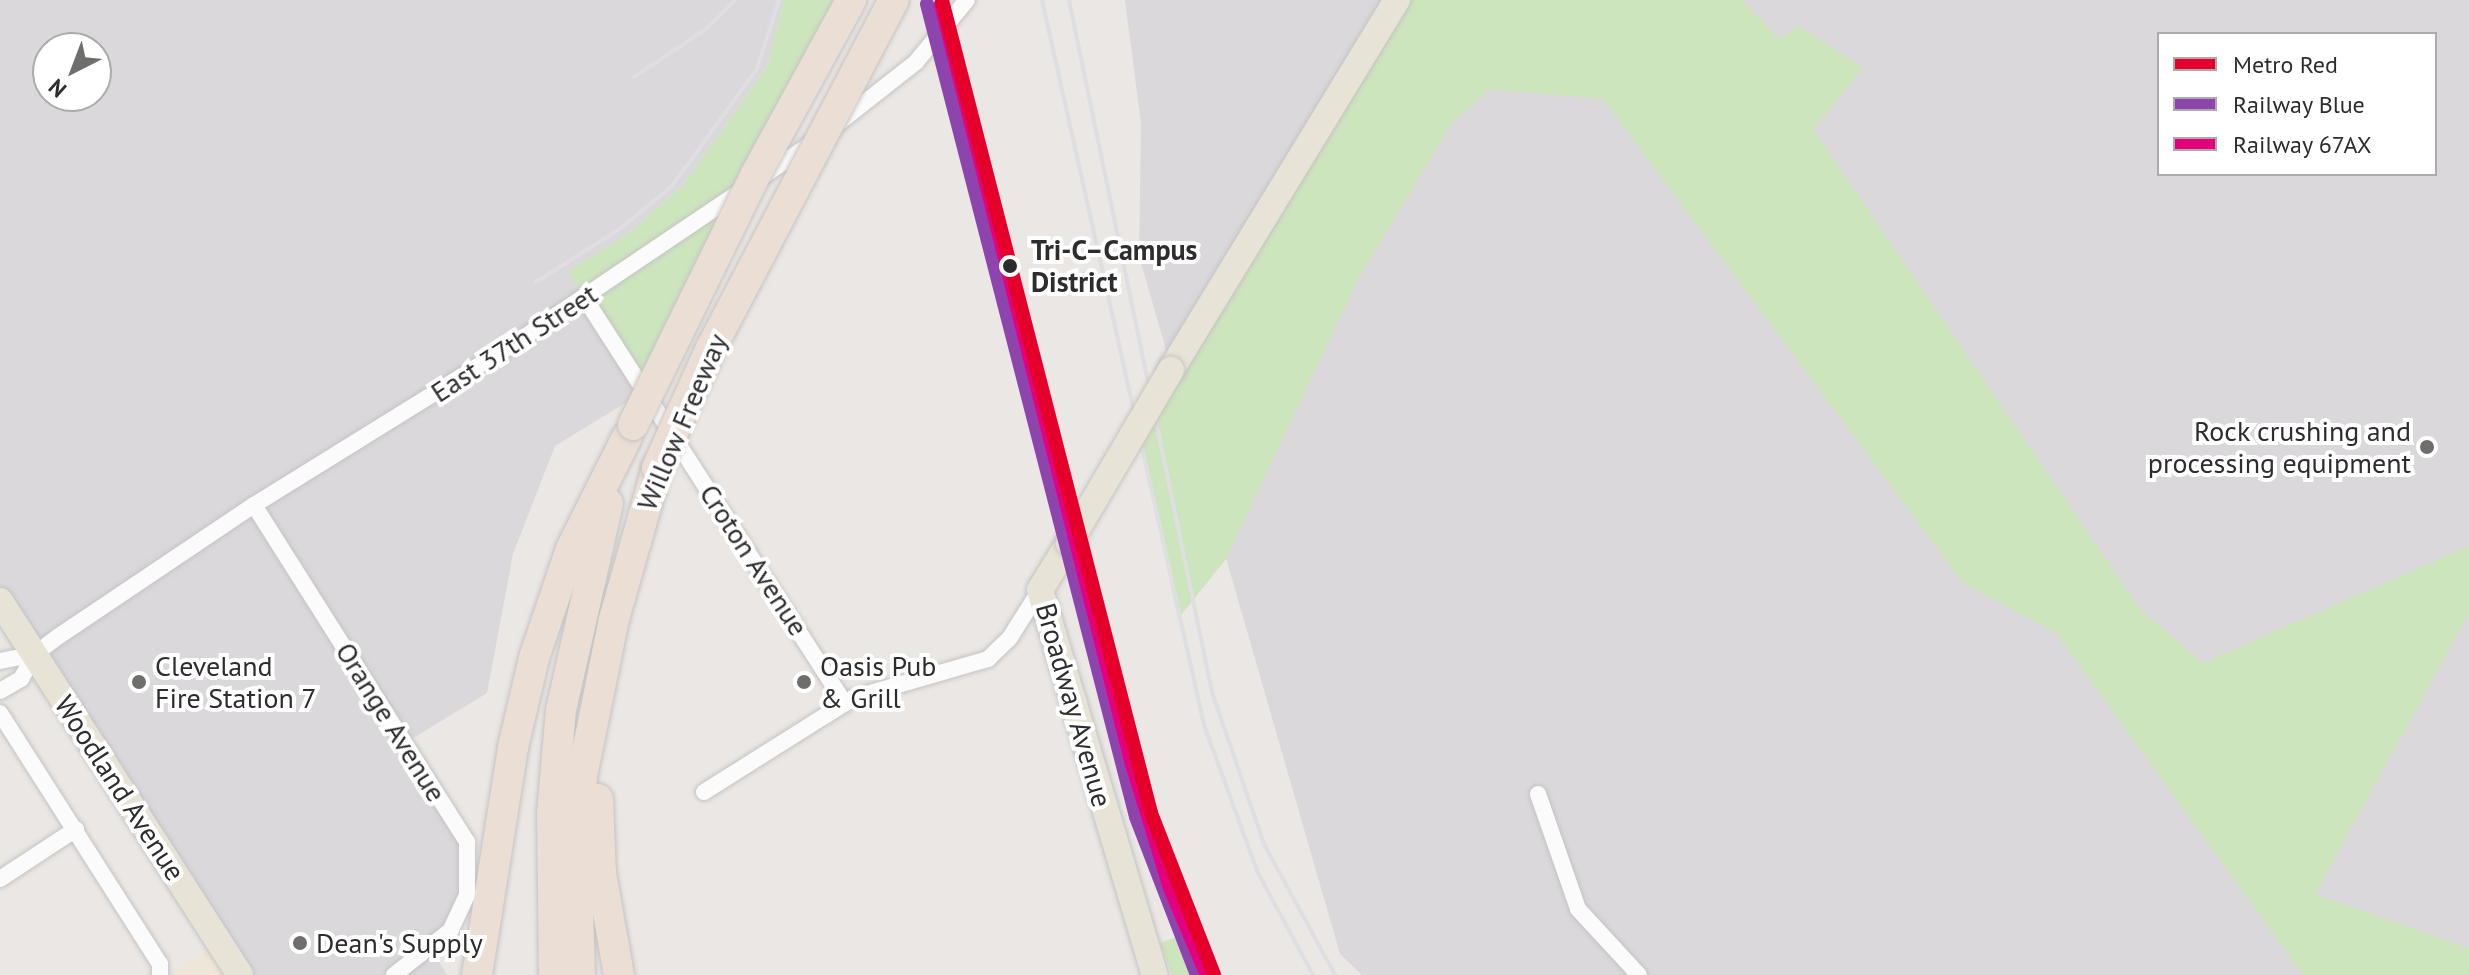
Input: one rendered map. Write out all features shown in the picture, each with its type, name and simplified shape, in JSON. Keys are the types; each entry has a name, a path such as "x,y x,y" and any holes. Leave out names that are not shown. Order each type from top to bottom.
{"highway":[{"name":"Willow Freeway","path":"554,975 552,814 561,710 590,567 630,431 750,185 851,0"},
{"name":"Willow Freeway","path":"580,975 577,878 582,776 625,572 657,468 710,350 894,0"},
{"path":"477,975 528,679 571,549 630,431"},
{"path":"603,674 598,822 619,975"}],"main road":[{"name":"Broadway Avenue","path":"1155,975 1040,590 1397,0"},
{"name":"Woodland Avenue","path":"0,601 240,975"}],"street":[{"name":"East 37th Street","path":"0,661 35,654 254,505 584,297 777,170 916,62 967,0"},
{"name":"Croton Avenue","path":"584,297 845,703"},
{"name":"Orange Avenue","path":"254,505 467,842 467,895 451,930 394,975"},
{"path":"704,792 845,703 988,659 1009,639 1040,590"},
{"name":"East 37th Street","path":"0,691 21,679 35,654"},
{"path":"0,713 160,964 160,975"},
{"path":"1538,794 1578,909 1639,975"},
{"path":"0,879 76,829"}],"shaded area":[{"path":"0,0 784,0 767,67 683,185 628,234 569,271 645,391 555,446 513,554 487,693 405,743 467,842 467,895 431,948 447,975 240,975 0,601"},
{"path":"1125,0 2469,0 2469,975 1362,975 1340,954 1139,256 1141,124"},
{"path":"219,943 240,975 170,975"}],"green space":[{"path":"784,0 851,0 645,391 568,271 628,234 683,185 767,67"},
{"path":"1397,0 1742,0 1779,39 1799,26 1863,68 1813,129 2140,609 2203,663 2469,546 2469,613 2315,894 2469,948 2469,975 2303,975 2056,633 1963,583 1603,99 1490,89 1452,123 1359,277 1226,559 1178,619 1138,426"},
{"path":"1185,934 1206,975 1172,975 1160,943"}],"railway":[{"path":"634,77 706,29 735,0"},
{"path":"536,282 621,228 672,186 757,69 779,0"},
{"path":"1042,0 1204,725 1257,871 1313,975"},
{"path":"1069,0 1212,692 1264,844 1335,975"}],"metro line":[{"name":"Red","path":"942,0 1151,813 1214,975"}],"rail line":[{"name":"Blue","path":"927,4 1136,817 1197,975"},
{"name":"67AX","path":"941,4 1131,761 1170,888 1207,975"}],"place":[{"name":"Tri-C–Campus District","path":"1010,266"},
{"name":"Rock crushing and processing equipment","path":"2427,447"},
{"name":"Cleveland Fire Station 7","path":"139,682"},
{"name":"Oasis Pub & Grill","path":"804,682"},
{"name":"Dean's Supply","path":"300,943"}]}
